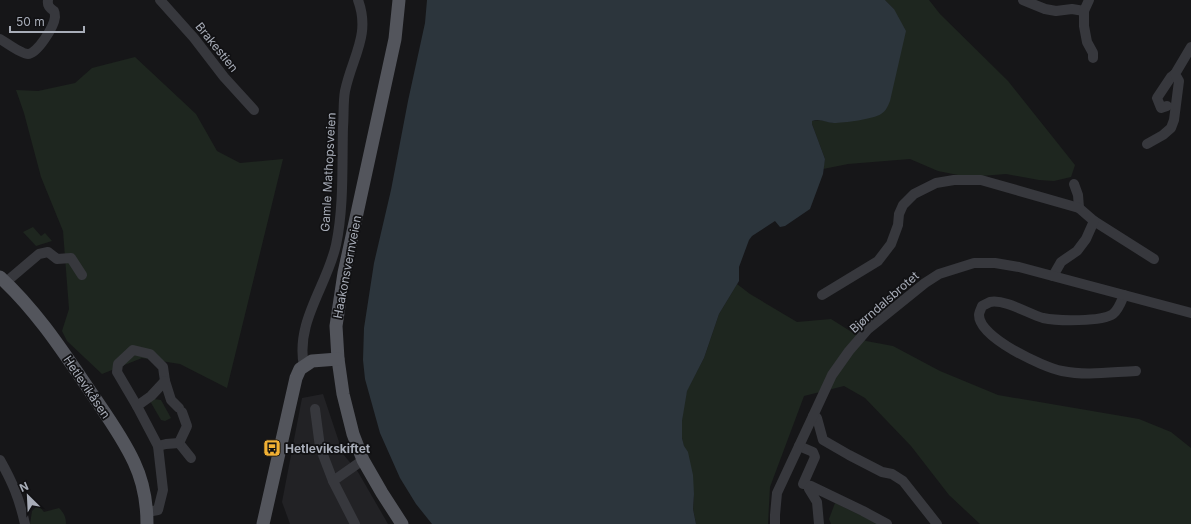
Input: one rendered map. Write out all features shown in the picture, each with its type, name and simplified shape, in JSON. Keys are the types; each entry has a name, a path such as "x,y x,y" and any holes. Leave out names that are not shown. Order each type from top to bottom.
{"main road":[{"name":"Haakonsvernveien","path":"399,0 393,47 344,273 336,326 338,359 343,394 353,434 363,460 402,524"},
{"name":"Hetlevikåsen","path":"3,279 27,304 43,324 120,436 138,472 144,493 147,518"},
{"path":"263,524 296,378 300,369 312,362 338,359"}],"street":[{"path":"0,39 25,54 32,54 38,48 52,27 55,16 54,11 49,8 47,4 48,0"},
{"name":"Brakestien","path":"160,0 194,38 224,77 254,110"},
{"name":"Gamle Mathopsveien","path":"304,366 301,353 302,337 312,307 327,273 336,245 340,212 345,92 352,65 360,43 363,24 358,0"},
{"path":"1023,0 1045,9 1072,9 1084,11"},
{"path":"1089,0 1084,11 1087,42 1093,53 1093,58"},
{"path":"1167,106 1161,108 1157,98 1171,77 1175,74 1191,47"},
{"path":"1146,144 1163,135 1171,128 1174,120 1179,81 1175,74"},
{"path":"822,295 878,261 891,244 898,225 898,214 903,205 914,194 936,183 954,180 981,180 1079,208 1094,221 1154,259"},
{"path":"1074,184 1078,195 1079,208"},
{"path":"1053,276 1061,262 1077,251 1086,239 1094,221"},
{"path":"3,279 39,254 48,252 57,259 71,258 82,276"},
{"name":"Bjørndalsbrotet","path":"775,524 777,493 832,375 849,350 868,329 930,280 946,272 974,263 995,263 1019,267 1191,313"},
{"path":"1124,295 1119,307 1113,314 1102,318 1076,320 1044,318 1002,303 990,302 982,306 979,315 982,323 991,335 1017,353 1040,363 1063,371 1136,371"},
{"name":"Hetlevikåsen","path":"147,518 158,510 164,490 158,446 117,372 118,364 133,350 150,354 163,367 165,381"},
{"path":"137,406 151,396 165,381 172,400 181,410 187,426 179,443"},
{"path":"314,410 320,448 333,481 355,524"},
{"path":"813,416 817,418 823,440 850,456 882,472 892,474 903,481 937,524"},
{"path":"158,446 179,443"},
{"path":"179,443 191,458"},
{"path":"799,446 813,452 815,457 803,484"},
{"path":"0,460 13,484 25,524"},
{"path":"333,481 363,460"},
{"path":"819,524 817,502 809,489 812,486 863,510 887,524"}],"shaded area":[{"path":"427,0 885,0 894,9 906,31 890,101 886,110 872,118 834,123 818,120 812,121 825,159 823,174 810,209 785,226 780,227 775,221 752,236 749,240 739,267 739,281 719,314 704,358 687,391 682,421 682,438 684,446 688,452 693,475 693,509 696,524 432,524 416,504 400,478 380,433 365,379 363,360 364,328 374,263 391,190 425,23"},
{"path":"885,0 929,0 940,14 1008,81 1075,165 1071,177 1054,181 1006,174 968,177 938,171 910,159 848,164 823,169 825,159 812,121 821,120 833,123 894,9"},
{"path":"135,57 196,114 217,151 240,163 283,159 227,388 180,364 142,358 102,374 67,341 62,331 69,309 63,231 41,177 24,113 16,90 38,91 75,83 92,68"},
{"path":"33,227 41,236 45,233 52,241 36,246 23,232"},
{"path":"737,284 750,294 797,322 831,319 866,341 893,346 940,371 998,395 1139,419 1171,432 1191,448 1191,524 980,524 949,495 911,446 865,398 844,386 804,396 770,487 768,524 696,524 693,509 694,494 682,438 683,406 687,390 704,358 719,314"},
{"path":"323,394 343,454 358,472 388,524 290,524 282,502 302,398"},
{"path":"154,399 161,400 171,418 165,421 161,420 150,401"},
{"path":"835,503 879,524 831,524 829,519"},
{"path":"38,505 44,512 59,508 66,519 66,524 30,524 32,511"}],"place":[{"name":"Hetlevikskiftet","path":"272,448"}]}
